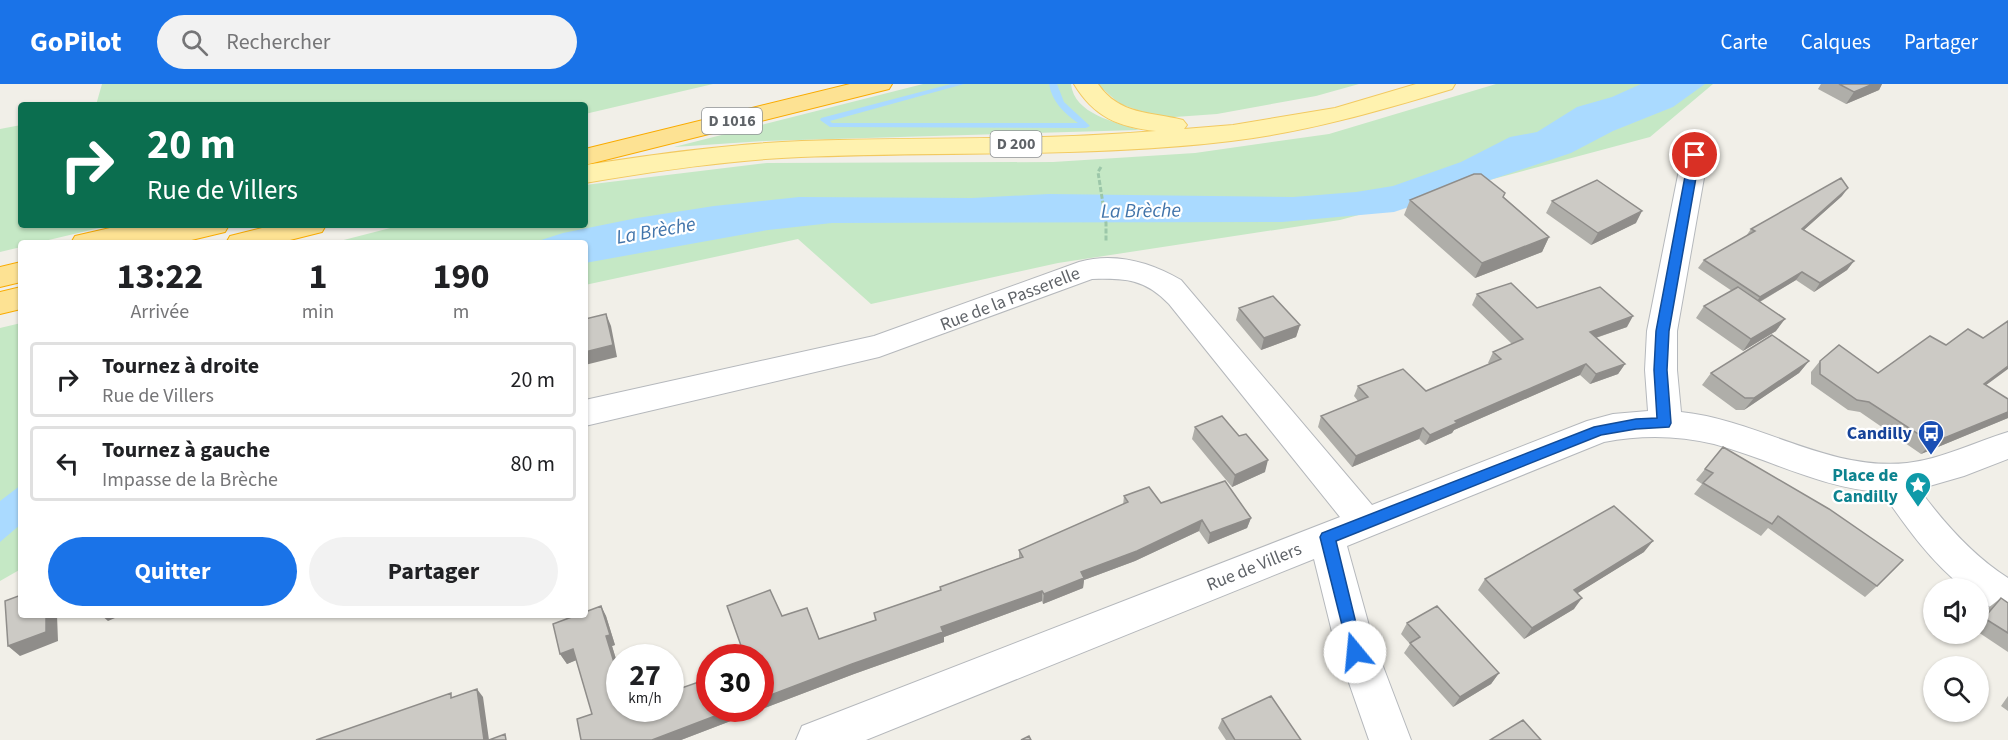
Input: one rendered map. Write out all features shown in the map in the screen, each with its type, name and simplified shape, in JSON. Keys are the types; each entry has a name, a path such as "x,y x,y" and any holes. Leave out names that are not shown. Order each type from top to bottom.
{"highway":[{"name":"D 1016","path":"588,134 796,84"},
{"name":"D 1016","path":"588,156 880,84"},
{"path":"98,240 152,228"},
{"path":"153,240 203,228"},
{"path":"252,240 300,228"},
{"path":"0,263 18,259"},
{"path":"0,278 18,273"},
{"path":"0,303 18,299"}],"main road":[{"path":"1086,84 1098,101 1115,112 1149,123 1173,125 1225,121 1293,111 1403,84"},
{"name":"D 200","path":"588,173 648,161 771,150 1110,142 1197,136 1315,119 1386,102 1443,84"},
{"path":"280,233 310,228"}],"street":[{"path":"1665,423 1661,370 1662,331 1695,155"},
{"name":"Rue de la Passerelle","path":"588,412 859,352 954,320 1075,273 1106,267 1120,268 1148,274 1170,287 1180,297 1366,523"},
{"name":"Rue de Villers","path":"817,740 1599,430 1636,424 1665,423 1712,430 1843,472 1892,478"},
{"path":"2003,595 1958,562 1930,532 1892,478 1937,472 2005,446"},
{"path":"1327,537 1349,631 1362,672 1390,740"}],"path":[{"path":"1100,187 1106,223"}],"green space":[{"path":"102,84 713,84 588,113 588,102 97,102"},
{"path":"923,84 1071,84 1074,94 1088,110 1108,120 1139,130 765,141 674,147"},
{"path":"1097,84 1359,84 1316,96 1217,114 1161,118 1120,104"},
{"path":"1496,84 1713,84 1650,137 1340,220 1058,263 871,304 798,239 588,284 588,240 344,240 390,228 588,228 588,185 767,163 1053,162 1195,153 1329,134"},
{"path":"18,126 18,228 99,228 49,240 18,240 18,248 0,252 0,129"},
{"path":"18,324 18,571 0,581 0,328"}],"water":[{"name":"La Brèche","path":"1641,84 1705,84 1673,107 1613,131 1571,153 1394,212 1282,222 832,223 768,230 588,262 588,240 541,240 563,233 637,218 714,206 799,197 972,198 1049,194 1293,197 1356,192 1393,186 1461,162 1510,137 1537,132 1577,107 1612,97"},
{"path":"18,487 18,527 0,542 0,501"}],"building":[{"path":"1839,84 1873,84 1854,92"},
{"path":"1474,174 1481,174 1505,193 1503,197 1549,237 1482,263 1410,200"},
{"path":"1841,178 1848,188 1802,229 1854,261 1820,283 1802,272 1760,297 1704,260 1755,231 1751,229"},
{"path":"1597,180 1642,211 1598,233 1552,201"},
{"path":"1511,283 1537,308 1600,287 1633,316 1590,332 1625,364 1596,374 1586,364 1455,421 1457,423 1430,435 1423,428 1356,456 1321,416 1368,397 1358,386 1403,369 1426,391 1501,359 1493,352 1523,339 1477,294"},
{"path":"1738,287 1785,319 1751,339 1704,306"},
{"path":"1273,296 1300,325 1264,338 1239,308"},
{"path":"606,314 613,345 588,351 588,318"},
{"path":"2008,321 2008,366 1984,384 2008,399 2008,412 1932,443 1869,402 1857,400 1820,374 1820,361 1839,345 1878,373 1930,336 1946,345 1968,329 1983,338"},
{"path":"1772,335 1809,361 1754,398 1745,398 1711,373"},
{"path":"1222,416 1239,436 1246,434 1268,460 1235,475 1195,427"},
{"path":"1723,447 1829,509 1903,560 1877,586 1778,516 1772,524 1703,483 1713,473 1705,469"},
{"path":"1225,481 1251,518 1210,533 1202,520 1137,551 1081,572 1084,578 1044,594 1042,591 941,627 943,632 774,694 774,644 740,644 727,606 770,590 782,616 807,608 819,639 876,620 874,613 941,590 940,587 1023,557 1019,550 1128,502 1124,496 1149,487 1161,503"},
{"path":"1614,506 1653,541 1574,590 1582,598 1532,628 1485,579"},
{"path":"18,596 18,618 46,618 46,632 8,646 5,601"},
{"path":"2001,598 2008,603 2008,633 1989,621 1989,612"},
{"path":"601,606 610,635 606,636 608,644 606,644 606,722 684,722 684,687 696,683 696,722 699,722 652,740 581,740 577,719 592,714 573,649 560,654 553,624 569,618 588,618 588,611"},
{"path":"1437,606 1499,673 1460,697 1410,643 1420,637 1407,623"},
{"path":"477,689 484,740 316,740 451,693 451,698"},
{"path":"1271,696 1301,740 1235,740 1222,719"},
{"path":"1523,720 1541,740 1490,740"},
{"path":"505,734 506,740 489,740"}],"waterway":[{"path":"960,84 824,120 830,125 1086,126 1060,103 1053,84"}],"place":[{"name":"Candilly","path":"1931,456"},
{"name":"Place de Candilly","path":"1918,508"}],"route":[{"path":"1355,652 1327,537 1599,430 1636,424 1665,423 1661,370 1662,331 1695,155"}]}
